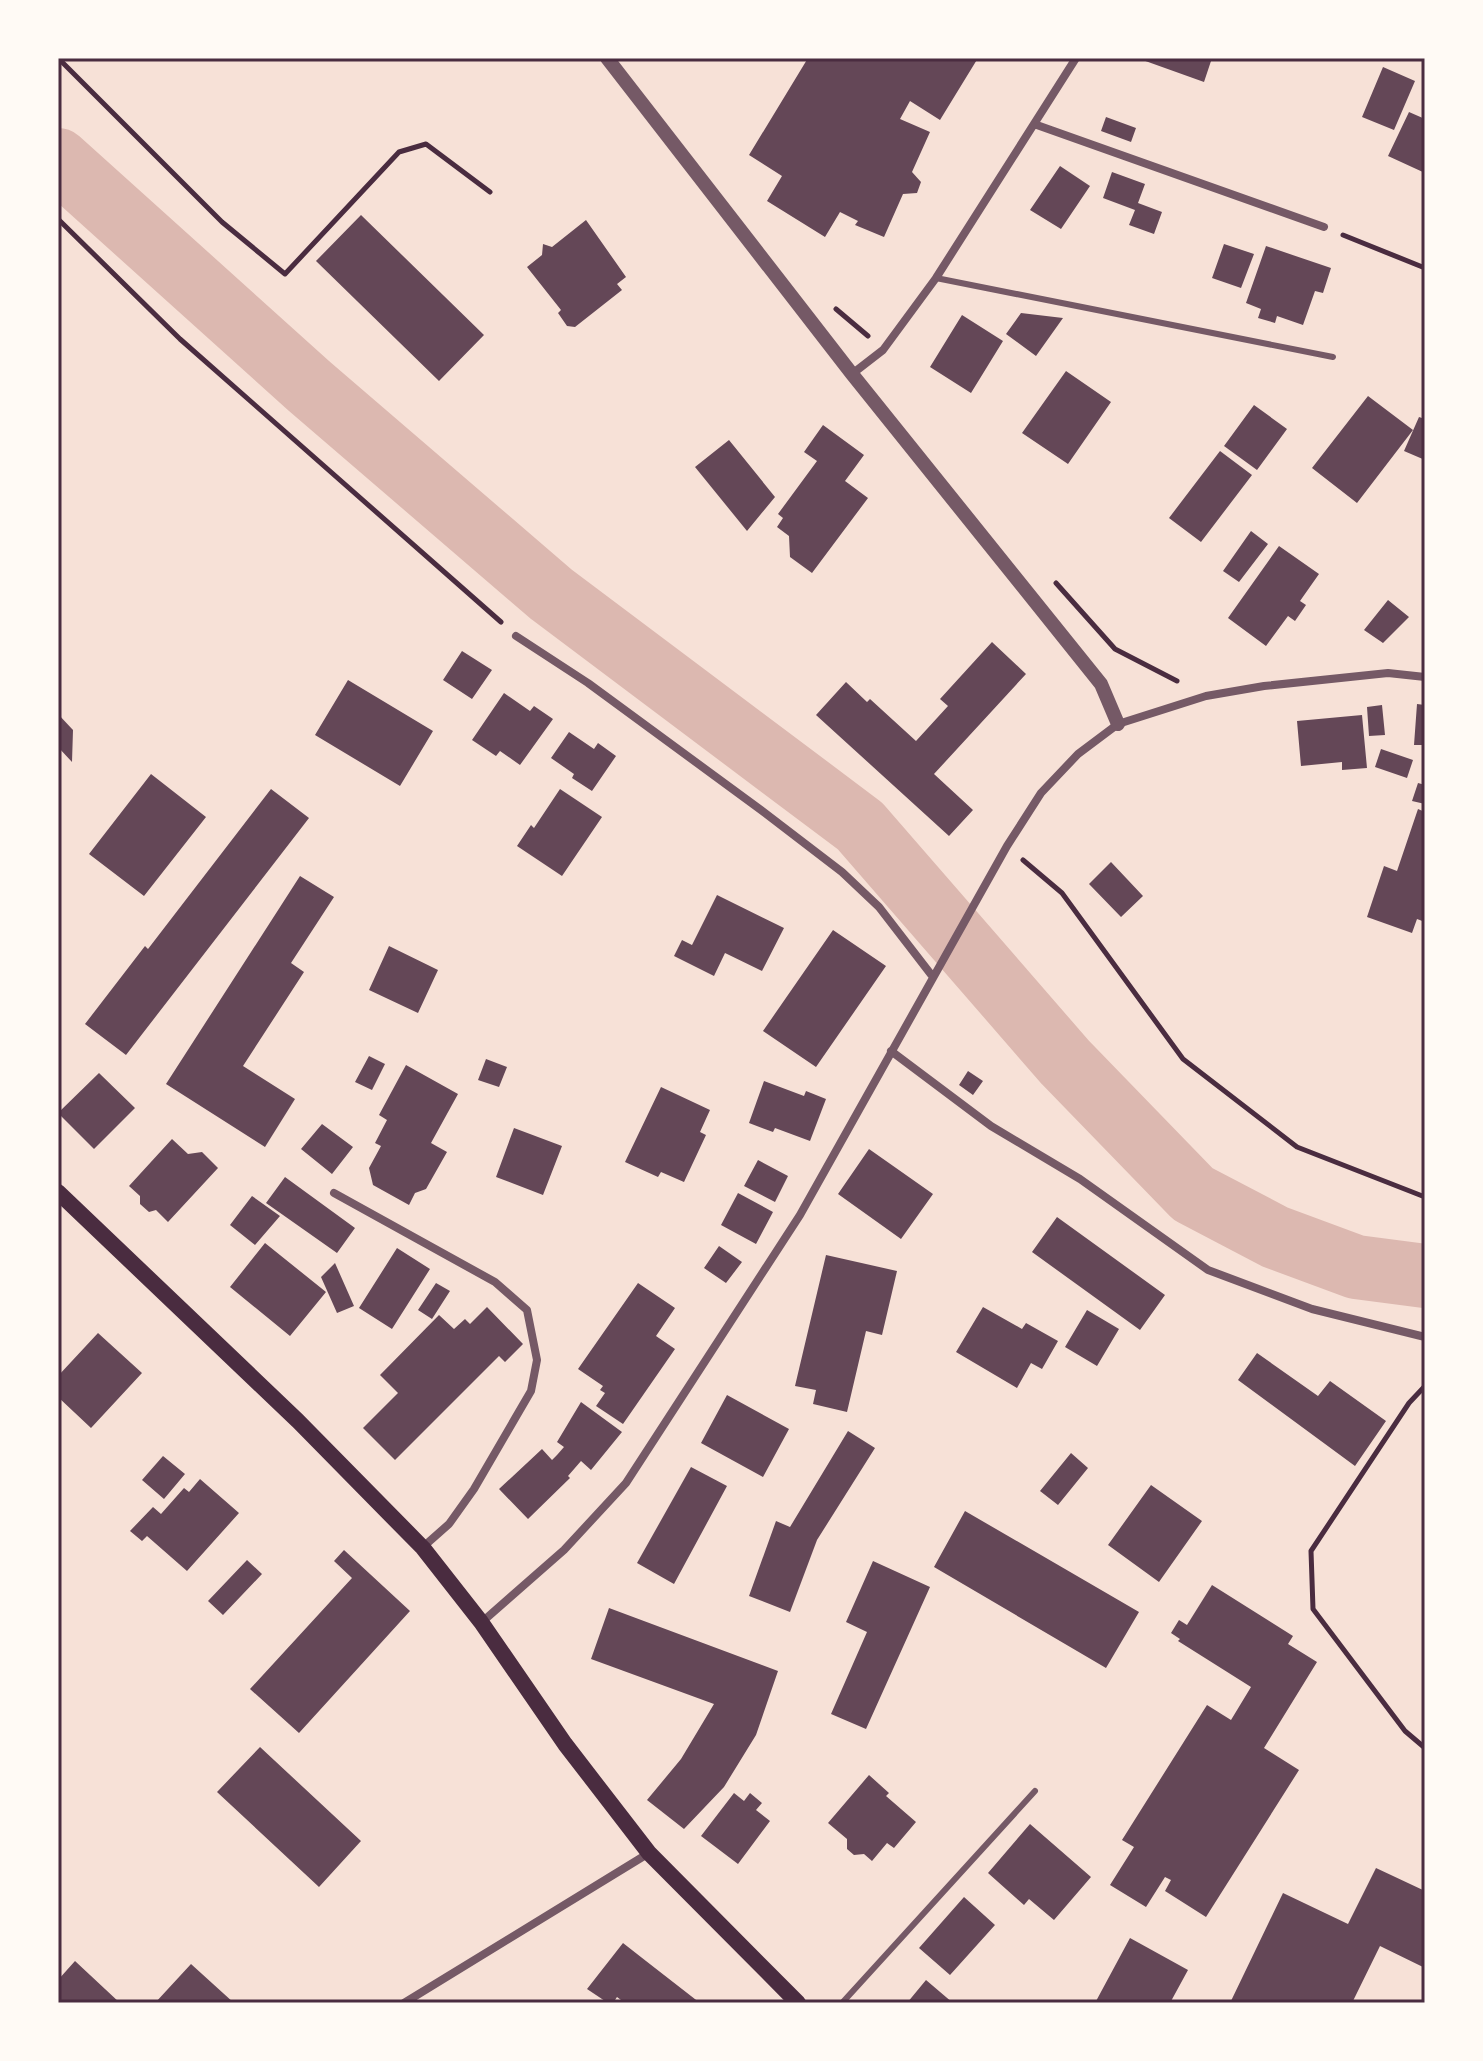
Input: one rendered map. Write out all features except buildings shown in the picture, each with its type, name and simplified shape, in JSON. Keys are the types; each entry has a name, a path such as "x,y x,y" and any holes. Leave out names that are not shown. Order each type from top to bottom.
{"main road":[{"path":"58,1192 287,1411 423,1548 481,1622 565,1744 649,1853 798,2003"}],"street":[{"path":"607,58 852,374 1101,684 1118,724"},
{"path":"852,374 883,350 936,278 1076,58"},
{"path":"1034,124 1324,227"},
{"path":"516,636 588,683 842,872 879,907 933,977"},
{"path":"481,1622 564,1550 626,1483 800,1215 1007,846 1041,793 1078,754 1118,724 1206,696 1264,686 1388,673 1425,677"},
{"path":"891,1051 991,1126 1080,1179 1208,1270 1312,1309 1425,1337"},
{"path":"334,1193 495,1282 527,1310 537,1360 531,1391 474,1489 449,1524 423,1548"},
{"path":"404,2003 649,1853"}],"lane":[{"path":"936,278 1333,357"},
{"path":"842,2003 1035,1791"}],"path":[{"path":"58,58 222,222 285,274 399,152 426,144 490,192"},
{"path":"58,219 180,339 516,636"},
{"path":"1324,227 1425,268"},
{"path":"831,304 883,350"},
{"path":"1046,573 1115,649 1206,696"},
{"path":"1007,846 1062,893 1183,1059 1297,1147 1425,1197"},
{"path":"1425,1386 1409,1403 1311,1551 1313,1609 1405,1731 1425,1748"}],"waterway":[{"path":"58,160 309,386 551,594 860,826 1065,1062 1193,1194 1275,1237 1356,1267 1425,1276"}]}
